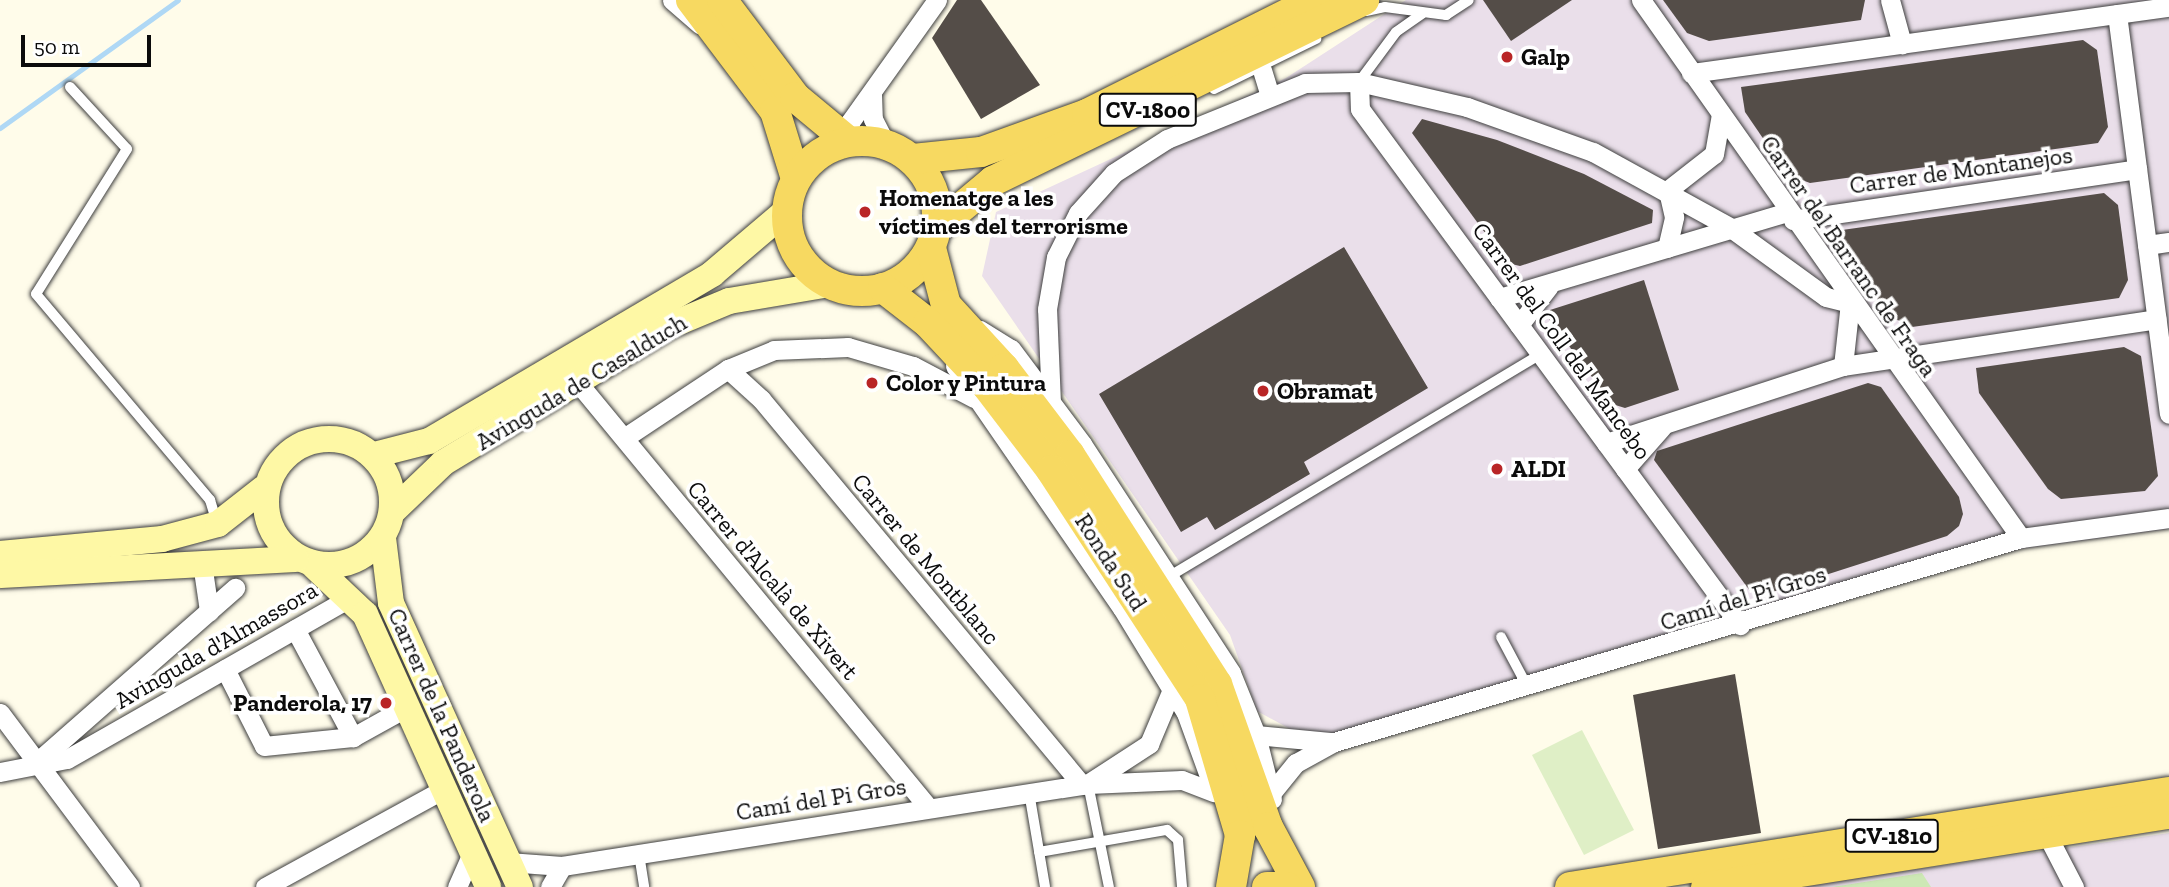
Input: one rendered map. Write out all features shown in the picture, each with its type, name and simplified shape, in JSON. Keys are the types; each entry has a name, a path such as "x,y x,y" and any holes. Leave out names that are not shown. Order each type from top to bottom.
{"main road":[{"path":"691,0 727,14 795,97 848,141"},
{"name":"CV-1800","path":"913,159 981,152 1087,114 1315,0"},
{"name":"CV-1800","path":"934,237 993,181 1093,137 1364,0"},
{"path":"727,14 775,111 796,178"},
{"path":"848,141 885,143 913,159 934,192 934,237 913,272 883,288 859,291 830,284 800,257 790,240 786,211 796,178 819,153 848,141"},
{"name":"Avinguda de Casalduch","path":"374,455 429,441 712,274 786,211"},
{"name":"Ronda Sud","path":"934,237 946,304 967,323 1070,455 1217,684 1254,831 1231,887"},
{"name":"Avinguda de Casalduch","path":"393,511 443,463 579,384 669,326 729,301 830,284"},
{"name":"Ronda Sud","path":"883,288 928,323 987,386 1051,470 1200,699 1254,831 1300,887"},
{"path":"0,554 94,549 218,524 264,488 287,451 332,436 374,455 387,472 393,511 383,538 354,562 202,564 0,575"},
{"path":"264,488 269,528 305,562"},
{"name":"Carrer de la Panderola","path":"383,538 391,603 520,887"},
{"name":"Carrer de la Panderola","path":"305,562 351,597 407,707 488,887"},
{"name":"CV-1810","path":"1570,887 2169,792"},
{"name":"CV-1810","path":"1706,887 2169,814"},
{"path":"1268,887 1287,887"}],"street":[{"path":"672,0 727,14"},
{"path":"848,141 850,122 937,0"},
{"name":"Carrer del Barranc de Fraga","path":"1640,0 1850,303 2021,538"},
{"path":"1891,0 1902,44"},
{"path":"1691,73 2117,14 2161,5"},
{"path":"2117,14 2169,414"},
{"path":"1262,70 1270,96"},
{"path":"1051,403 1047,310 1056,257 1079,213 1114,173 1167,139 1305,83 1359,82 1480,111 1593,152 1668,190 1731,229 1826,297 1850,303 1843,366"},
{"name":"Carrer del Coll del Mancebo","path":"1359,82 1360,108 1740,625"},
{"path":"872,94 873,119 885,143"},
{"path":"1668,190 1714,154 1721,116"},
{"name":"Carrer de Montanejos","path":"1499,298 1549,286 1731,229 1790,216 2137,169"},
{"path":"1667,248 1674,217 1668,190"},
{"path":"2147,245 2169,242"},
{"path":"1520,325 1549,286"},
{"path":"1606,443 1843,366 1893,361 2157,319"},
{"path":"928,323 975,398 1035,478 1186,713 1214,792 1254,831"},
{"name":"Ronda Sud","path":"967,323 1011,349 1170,576 1231,673 1256,735 1273,791 1254,831"},
{"path":"624,438 727,369 774,350 848,347 913,366 975,398"},
{"name":"Carrer de Montblanc","path":"727,369 761,399 1085,784"},
{"name":"Carrer d'Alcalà de Xivert","path":"579,384 928,807"},
{"path":"1625,469 1643,442 1668,422"},
{"name":"Camí del Pi Gros","path":"1273,791 1296,763 1334,742 1740,625 2021,538 2169,518"},
{"name":"Avinguda d'Almassora","path":"202,564 209,611"},
{"name":"Avinguda d'Almassora","path":"37,762 235,588"},
{"name":"Avinguda d'Almassora","path":"0,772 37,762 66,759 351,597"},
{"path":"295,629 353,737"},
{"path":"225,669 264,746 353,737 407,707"},
{"name":"Camí del Pi Gros","path":"1085,784 1149,744 1171,692"},
{"path":"0,713 130,887"},
{"name":"Avinguda d'Almassora","path":"90,713 106,737"},
{"name":"Camí del Pi Gros","path":"1256,735 1334,742"},
{"name":"Camí del Pi Gros","path":"508,862 562,866 1085,784 1182,780 1214,792"},
{"path":"265,887 443,789"},
{"path":"2046,833 2074,887"},
{"name":"Carrer de la Panderola","path":"457,887 472,853"},
{"path":"550,887 562,866"}],"lane":[{"path":"1093,137 1262,70 1373,7 1446,15 1469,0"},
{"path":"1359,82 1396,32 1422,14"},
{"path":"70,87 127,149 36,295 210,500 218,524"},
{"path":"1170,576 1541,354"},
{"path":"1501,638 1527,687"},
{"path":"1085,784 1109,887"},
{"path":"1029,792 1045,887"},
{"path":"1039,852 1167,830 1178,840 1182,887"},
{"path":"639,854 645,887"}],"shaded area":[{"path":"1406,0 2169,0 2169,529 2021,549 1310,740 1257,711 1230,635 982,276 996,212 1286,78"},
{"path":"2169,833 2169,887 1793,887"}],"green space":[{"path":"1582,730 1634,830 1584,855 1532,755"},
{"path":"1922,873 1931,887 1832,887"}],"building":[{"path":"957,0 981,0 1040,85 981,119 932,38"},
{"path":"1483,0 1572,0 1511,41"},
{"path":"1663,0 1865,0 1861,20 1709,41 1687,33"},
{"path":"2083,40 2097,50 2108,127 2098,143 1810,183 1788,175 1745,112 1741,87"},
{"path":"1422,119 1497,140 1584,174 1653,210 1652,223 1520,266 1507,263 1412,133"},
{"path":"2104,193 2118,205 2128,280 2119,298 1912,327 1889,316 1845,255 1842,230"},
{"name":"Obramat","path":"1344,247 1428,388 1304,462 1310,474 1215,530 1207,517 1181,532 1099,394"},
{"path":"1644,280 1679,390 1625,408 1612,404 1549,319 1550,310"},
{"path":"2124,347 2141,356 2158,476 2145,491 2061,499 2048,489 1979,393 1976,368"},
{"path":"1868,383 1881,387 1959,497 1963,514 1959,526 1947,536 1763,595 1750,591 1654,460 1657,451"},
{"path":"1735,674 1761,833 1658,849 1633,695"}],"waterway":[{"path":"0,128 178,0"}],"place":[{"name":"Galp","path":"1507,57"},
{"name":"Homenatge a les víctimes del terrorisme","path":"865,212"},
{"name":"Color y Pintura","path":"872,383"},
{"name":"Obramat","path":"1263,391"},
{"name":"ALDI","path":"1497,469"},
{"name":"Panderola, 17","path":"386,703"}]}
